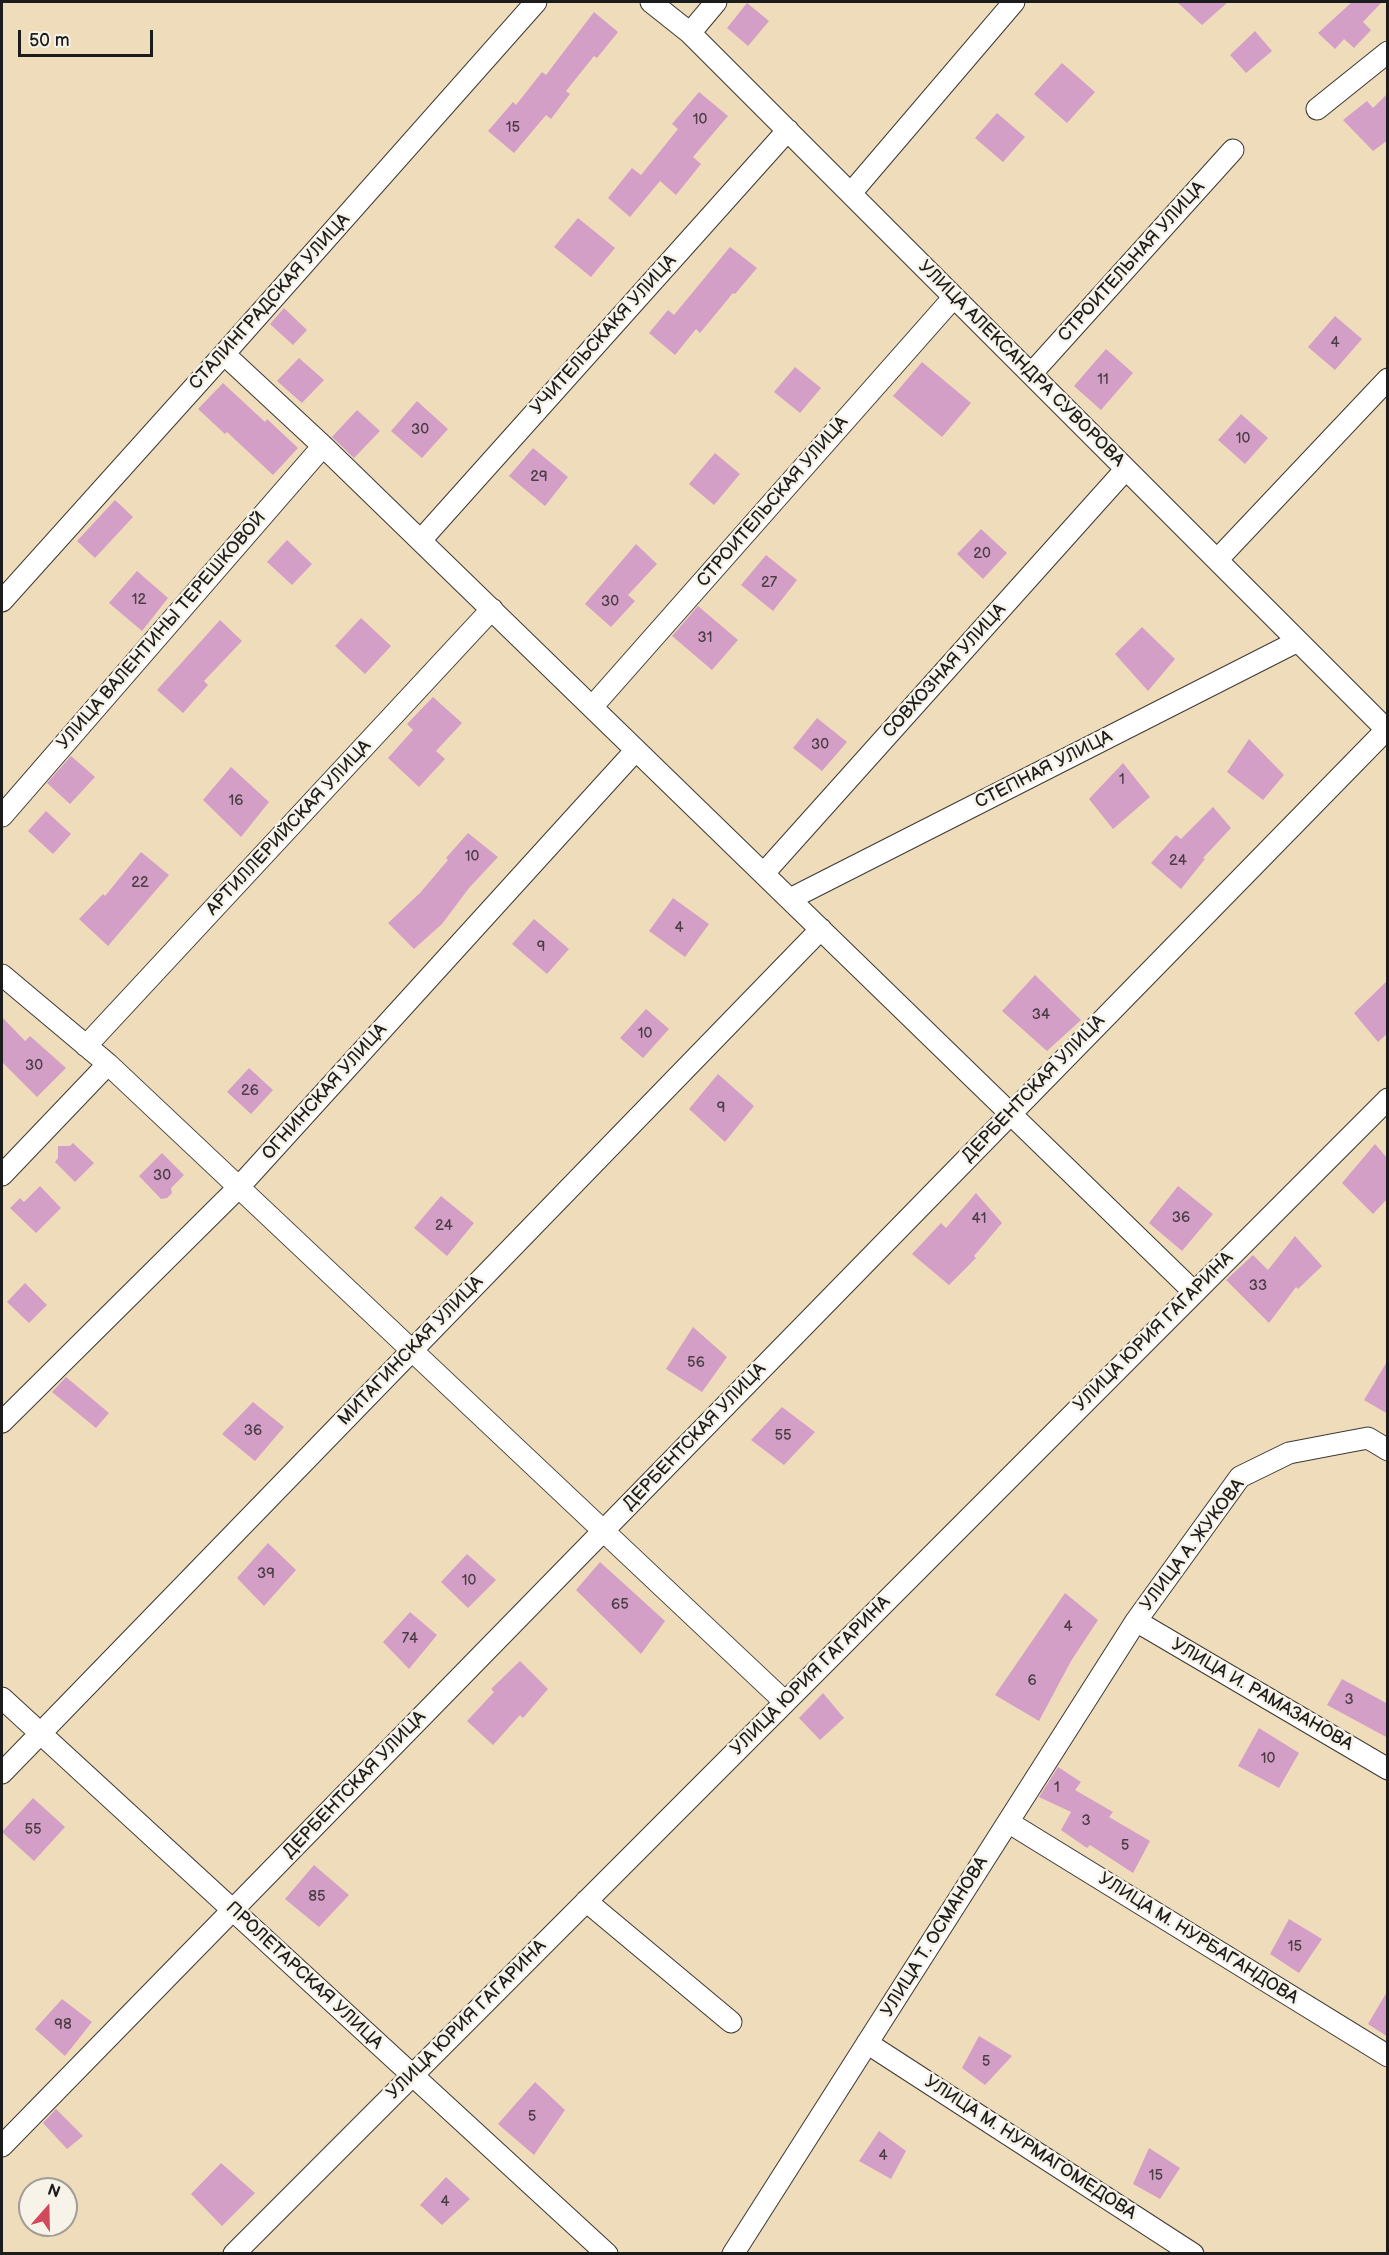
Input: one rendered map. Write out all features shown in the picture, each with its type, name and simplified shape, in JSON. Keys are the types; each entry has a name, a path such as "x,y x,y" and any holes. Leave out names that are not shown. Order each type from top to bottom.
{"street":[{"name":"СТАЛИНГРАДСКАЯ УЛИЦА","path":"2,602 536,2"},
{"name":"УЛИЦА АЛЕКСАНДРА СУВОРОВА","path":"651,2 690,33 1387,730"},
{"path":"690,33 716,2"},
{"path":"850,193 1014,2"},
{"path":"1317,109 1388,52"},
{"name":"УЧИТЕЛЬСКАКЯ УЛИЦА","path":"421,540 788,130"},
{"name":"СТРОИТЕЛЬНАЯ УЛИЦА","path":"1031,374 1233,150"},
{"name":"СТРОИТЕЛЬСКАЯ УЛИЦА","path":"592,707 954,297"},
{"path":"224,354 421,540 1194,1292"},
{"path":"1217,561 1388,378"},
{"name":"УЛИЦА ВАЛЕНТИНЫ ТЕРЕШКОВОЙ","path":"2,816 323,446"},
{"name":"СОВХОЗНАЯ УЛИЦА","path":"764,873 1126,469"},
{"name":"АРТИЛЛЕРИЙСКАЯ УЛИЦА","path":"86,1047 492,609"},
{"name":"СТЕПНАЯ УЛИЦА","path":"790,899 1298,641"},
{"name":"ДЕРБЕНТСКАЯ УЛИЦА","path":"2,2146 1387,730"},
{"name":"ОГНИНСКАЯ УЛИЦА","path":"2,1422 238,1188 636,750"},
{"name":"МИТАГИНСКАЯ УЛИЦА","path":"2,1773 821,929"},
{"path":"2,975 108,1064 785,1702"},
{"path":"2,1175 108,1064"},
{"name":"УЛИЦА ЮРИЯ ГАГАРИНА","path":"236,2253 1388,1099"},
{"name":"УЛИЦА А. ЖУКОВА","path":"1136,1621 1240,1478 1289,1453 1336,1444 1368,1438 1388,1450"},
{"name":"УЛИЦА И. РАМАЗАНОВА","path":"1136,1621 1388,1769"},
{"name":"УЛИЦА Т. ОСМАНОВА","path":"733,2253 1136,1621"},
{"name":"ПРОЛЕТАРСКАЯ УЛИЦА","path":"2,1698 607,2253"},
{"name":"УЛИЦА М. НУРБАГАНДОВА","path":"1008,1822 1388,2056"},
{"path":"586,1901 731,2022"},
{"name":"УЛИЦА М. НУРМАГОМЕДОВА","path":"867,2043 1193,2253"}],"building":[{"path":"1177,2 1228,2 1202,25"},
{"path":"1352,2 1382,2 1363,22 1371,30 1354,48 1344,39 1335,49 1318,33"},
{"path":"747,3 769,21 748,46 727,28"},
{"path":"594,12 618,32 597,58 594,56 566,91 570,94 551,119 546,115 514,153 488,131 513,102 516,105 542,72 546,75"},
{"path":"1255,31 1272,51 1246,73 1230,55"},
{"path":"1062,63 1095,92 1067,123 1034,94"},
{"path":"699,92 728,116 693,157 701,164 676,195 660,181 630,217 608,198 632,168 641,175 678,129 672,124"},
{"path":"1388,93 1388,140 1373,151 1343,120 1367,101 1373,108"},
{"path":"997,113 1025,137 1003,162 975,138"},
{"path":"578,218 615,248 591,277 554,247"},
{"path":"730,247 757,268 700,333 696,329 675,355 649,333 668,310 674,315"},
{"path":"284,308 307,330 293,345 270,324"},
{"path":"1335,316 1362,339 1335,370 1308,347"},
{"path":"1106,349 1133,373 1101,410 1074,386"},
{"path":"299,358 324,380 302,403 277,381"},
{"path":"922,362 971,403 942,437 893,396"},
{"path":"795,367 821,388 800,413 774,392"},
{"path":"223,383 265,422 267,419 298,448 273,475 227,432 225,434 198,409"},
{"path":"417,401 448,429 422,458 391,431"},
{"path":"357,410 380,431 354,458 332,437"},
{"path":"1241,414 1268,438 1245,464 1218,440"},
{"path":"533,448 568,477 545,506 509,476"},
{"path":"715,453 740,474 714,505 689,484"},
{"path":"115,500 133,517 95,558 77,541"},
{"path":"981,529 1007,553 983,579 957,554"},
{"path":"287,540 312,564 292,585 267,562"},
{"path":"636,544 657,564 628,595 635,601 611,627 585,604"},
{"path":"766,555 797,580 773,611 741,585"},
{"path":"137,571 168,598 142,631 109,603"},
{"path":"698,606 738,640 712,670 672,636"},
{"path":"361,618 391,646 365,674 335,646"},
{"path":"220,620 242,641 204,681 208,685 183,713 157,690"},
{"path":"1142,627 1175,659 1148,691 1115,654"},
{"path":"433,697 462,723 436,751 445,759 419,787 388,758 413,730 407,724"},
{"path":"817,718 847,742 822,771 793,748"},
{"path":"1249,739 1284,775 1263,800 1227,772"},
{"path":"71,756 95,777 70,804 47,783"},
{"path":"1123,763 1150,797 1113,829 1089,799"},
{"path":"231,767 269,802 241,837 203,800"},
{"path":"1213,807 1231,828 1203,858 1205,859 1181,889 1151,863 1176,835 1181,839"},
{"path":"46,811 71,834 53,854 28,831"},
{"path":"468,833 498,857 469,888 442,924 414,949 388,923 420,893"},
{"path":"141,852 169,875 108,946 79,919 103,894 105,896"},
{"path":"673,898 709,924 685,957 649,931"},
{"path":"534,919 569,949 547,974 512,944"},
{"path":"1035,975 1081,1020 1047,1051 1002,1011"},
{"path":"1388,980 1388,1033 1378,1042 1354,1013"},
{"path":"646,1009 669,1029 643,1058 620,1038"},
{"path":"2,1017 25,1041 30,1036 66,1068 37,1097 2,1062"},
{"path":"249,1068 273,1090 251,1114 227,1092"},
{"path":"718,1074 754,1106 725,1142 689,1109"},
{"path":"73,1143 94,1163 75,1182 55,1162 58,1158 58,1146 70,1146"},
{"path":"1375,1144 1388,1159 1388,1198 1373,1214 1342,1183"},
{"path":"162,1153 184,1175 171,1188 172,1193 167,1198 161,1199 139,1176"},
{"path":"40,1186 61,1208 36,1233 10,1208 20,1198 24,1202"},
{"path":"1178,1186 1213,1214 1182,1251 1149,1223"},
{"path":"976,1193 1002,1223 974,1256 976,1258 949,1285 912,1254 941,1223 946,1228"},
{"path":"441,1196 474,1223 447,1256 414,1228"},
{"path":"1295,1236 1322,1266 1298,1289 1296,1287 1269,1323 1226,1280 1253,1255 1268,1270"},
{"path":"25,1283 47,1305 29,1323 7,1302"},
{"path":"693,1327 727,1357 702,1392 666,1369"},
{"path":"1388,1360 1388,1414 1364,1400"},
{"path":"66,1377 109,1413 96,1428 52,1392"},
{"path":"253,1402 284,1427 255,1461 222,1434"},
{"path":"782,1407 815,1432 784,1465 751,1440"},
{"path":"268,1543 296,1570 264,1606 237,1578"},
{"path":"467,1554 496,1580 468,1608 441,1582"},
{"path":"600,1562 665,1621 641,1654 576,1590"},
{"path":"1065,1593 1098,1620 1071,1661 1039,1721 995,1695"},
{"path":"410,1612 437,1635 409,1669 383,1642"},
{"path":"520,1661 548,1689 523,1718 520,1715 493,1745 467,1721 494,1692 491,1689"},
{"path":"1342,1679 1388,1704 1388,1738 1327,1705"},
{"path":"823,1693 844,1718 820,1740 799,1718"},
{"path":"1259,1728 1299,1753 1279,1788 1238,1766"},
{"path":"1058,1767 1081,1782 1075,1790 1113,1812 1109,1817 1150,1841 1133,1873 1090,1845 1087,1848 1061,1830 1071,1812 1039,1797"},
{"path":"33,1798 65,1827 34,1861 2,1832"},
{"path":"314,1865 349,1895 319,1927 285,1899"},
{"path":"1289,1919 1322,1939 1299,1973 1270,1954"},
{"path":"1388,1990 1388,2037 1368,2024"},
{"path":"62,1999 92,2022 65,2056 35,2029"},
{"path":"979,2036 1012,2056 985,2085 962,2068"},
{"path":"535,2082 565,2110 534,2155 498,2124"},
{"path":"56,2109 83,2136 67,2149 43,2123"},
{"path":"879,2131 906,2151 891,2179 859,2161"},
{"path":"1149,2148 1180,2168 1160,2199 1133,2184"},
{"path":"221,2163 255,2193 222,2226 191,2194"},
{"path":"446,2177 470,2199 442,2225 420,2205"}]}
